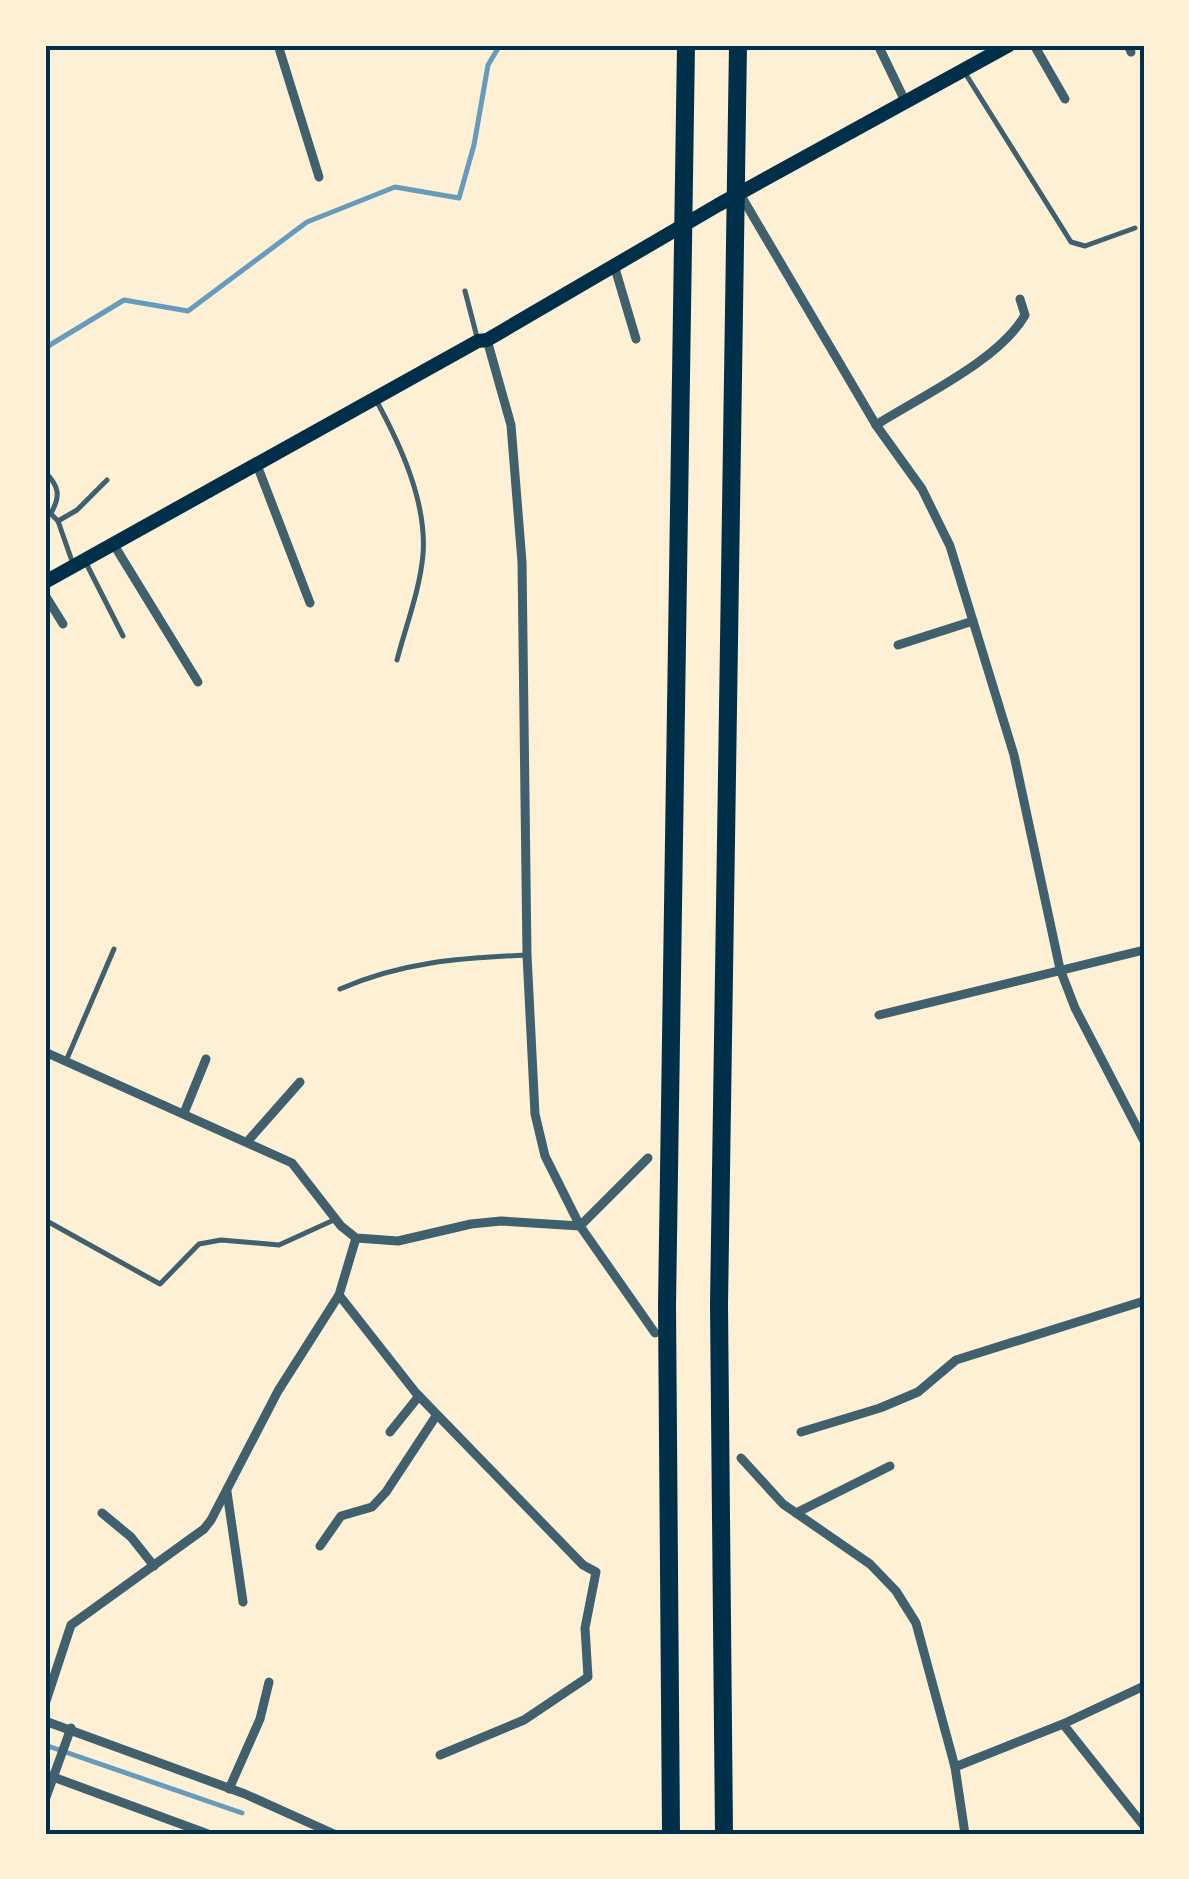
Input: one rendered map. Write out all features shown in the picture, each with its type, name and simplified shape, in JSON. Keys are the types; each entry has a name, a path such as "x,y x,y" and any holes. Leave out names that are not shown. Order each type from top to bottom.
{"highway":[{"path":"671,1834 666,1305 686,45"},
{"path":"724,1834 719,1305 738,45"}],"main road":[{"path":"47,576 114,545 1009,45"}],"street":[{"path":"278,45 319,177"},
{"path":"878,45 906,102"},
{"path":"1034,45 1065,99"},
{"path":"740,194 876,424 922,489 943,532 1014,755 1060,969 1075,1008 1144,1141"},
{"path":"614,264 636,339"},
{"path":"876,424 1002,342 1026,315 1020,299"},
{"path":"483,340 510,425 522,562 526,955 535,1114 546,1156 580,1226 655,1334"},
{"path":"257,465 310,604"},
{"path":"114,545 198,682"},
{"path":"45,595 64,624"},
{"path":"898,645 973,620"},
{"path":"879,1015 1144,950"},
{"path":"45,1052 292,1162 336,1219 356,1238 398,1241 501,1220 580,1226 648,1158"},
{"path":"184,1113 206,1059"},
{"path":"247,1142 300,1082"},
{"path":"45,1704 71,1625 204,1529 278,1392 339,1295 356,1238"},
{"path":"339,1295 436,1416 556,1539 596,1572 585,1628 588,1677 524,1720 440,1755"},
{"path":"802,1432 918,1392 956,1360 1144,1300"},
{"path":"390,1432 418,1396"},
{"path":"320,1546 342,1516 372,1508 436,1416"},
{"path":"741,1458 760,1482 796,1513 870,1564 906,1606 916,1623 955,1768 964,1834"},
{"path":"796,1513 890,1466"},
{"path":"227,1492 243,1602"},
{"path":"102,1513 131,1537 154,1566"},
{"path":"229,1789 260,1719 270,1682"},
{"path":"955,1768 1144,1686"},
{"path":"45,1721 229,1789 334,1834"},
{"path":"1063,1724 1144,1826"},
{"path":"45,1800 51,1773 70,1731"},
{"path":"51,1773 208,1834"}],"lane":[{"path":"964,70 1071,242 1085,246 1135,228"},
{"path":"466,291 483,340"},
{"path":"375,398 394,433 417,502 423,551 396,660"},
{"path":"45,472 58,488 58,500 48,510 123,636"},
{"path":"58,522 77,510 107,480"},
{"path":"66,1060 114,949"},
{"path":"340,990 381,972 466,958 526,955"},
{"path":"45,1220 160,1284 199,1244 221,1240 279,1245 336,1219"}],"waterway":[{"path":"45,348 124,300 188,311 307,222 395,187 459,198 474,145 488,65 500,45"},
{"path":"45,1745 242,1813"}]}
